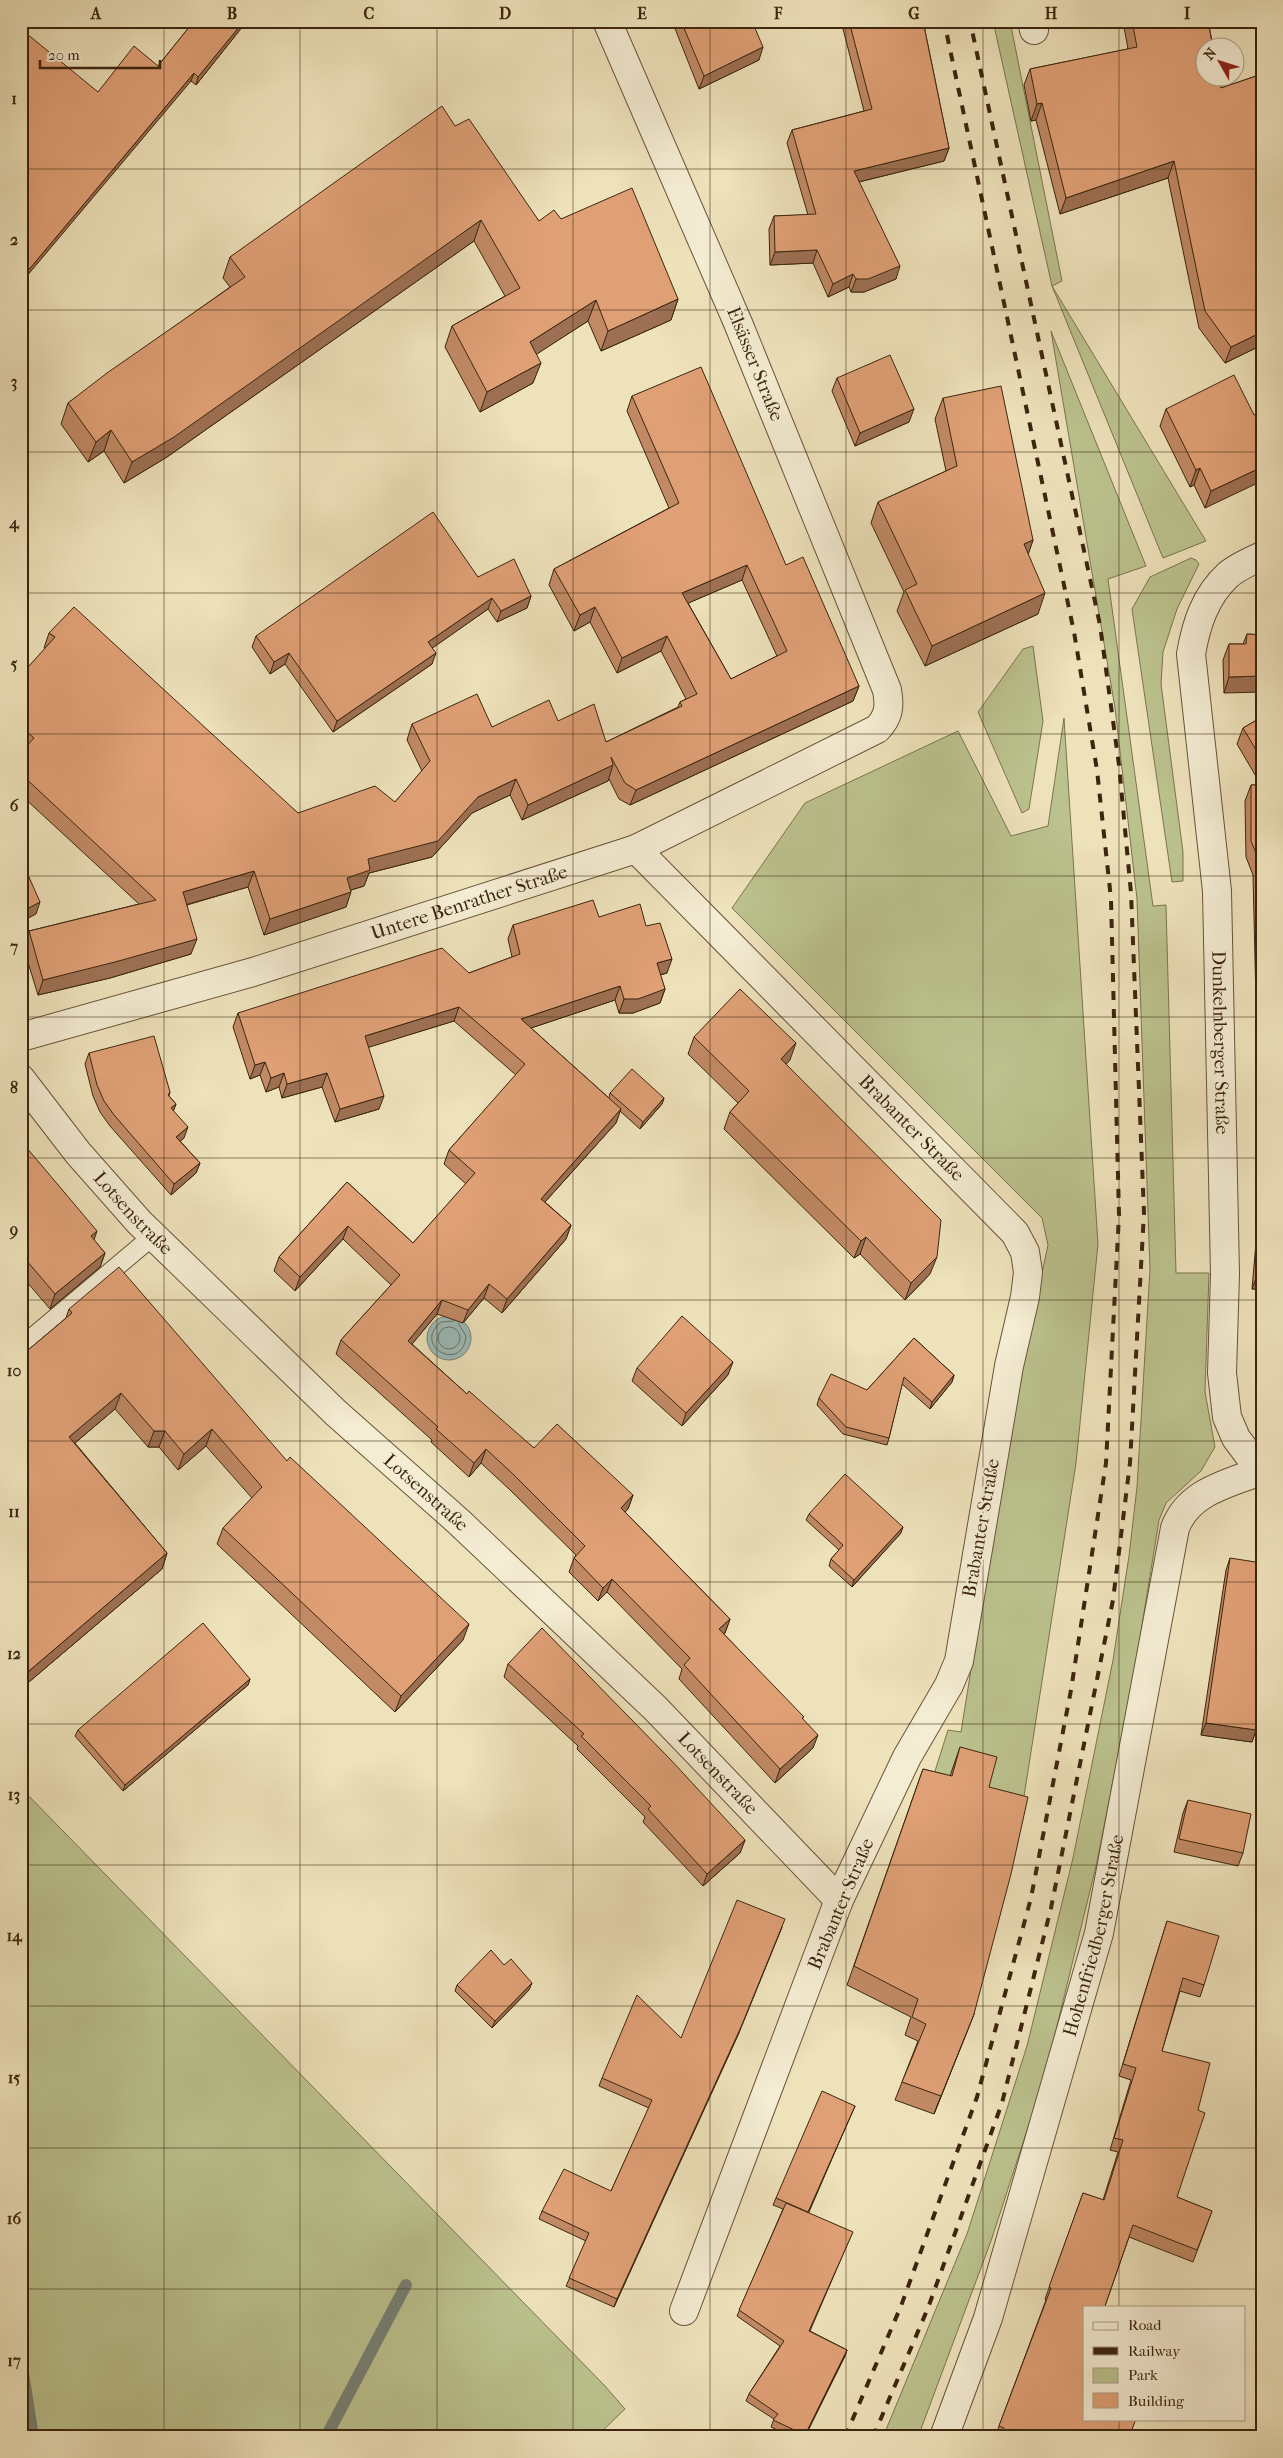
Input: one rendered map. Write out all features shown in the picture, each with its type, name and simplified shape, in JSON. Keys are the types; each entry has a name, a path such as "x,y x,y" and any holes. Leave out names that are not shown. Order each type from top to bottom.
{"street":[{"name":"Elsässer Straße","path":"607,21 738,322 887,690 889,710"},
{"name":"Dunkelnberger Straße","path":"1261,1472 1236,1438 1227,1417 1222,1373 1225,1274 1217,891 1191,654 1196,628 1206,603 1228,574 1262,556"},
{"name":"Untere Benrather Straße","path":"21,1037 253,972 636,849 877,729 885,722 889,710"},
{"name":"Brabanter Straße","path":"636,849 1015,1233 1025,1252 1028,1272 1025,1297 1008,1374 958,1661 949,1685 907,1757 839,1900 684,2312"},
{"name":"Lotsenstraße","path":"21,1079 78,1153 154,1236 336,1413 459,1522 655,1708 839,1900"},
{"name":"Hohenfriedberger Straße","path":"944,2437 988,2318 1099,1933 1175,1528 1183,1511 1200,1496 1261,1472"}],"lane":[{"path":"21,1348 154,1236"}],"green space":[{"path":"993,21 1010,21 1062,281 1052,286"},
{"path":"1052,286 1206,541 1163,558"},
{"path":"1051,331 1146,566 1108,579 1153,906 1166,905 1176,1273 1209,1273 1205,1392 1215,1447 1201,1471 1166,1503 1159,1520 1135,1669 1097,1862 1045,2075 991,2241 918,2437 883,2437 967,2234 1027,2046 1073,1858 1113,1660 1129,1556 1137,1487 1150,1269 1137,899 1115,708"},
{"path":"1191,558 1199,564 1177,609 1163,652 1161,684 1183,852 1183,881 1172,882 1132,609 1150,577"},
{"path":"1033,646 1043,721 1029,809 1022,813 978,712 1023,649"},
{"path":"1064,718 1098,1244 1076,1463 1021,1816 929,1790 948,1730 961,1732 1013,1407 1048,1245 1042,1218 732,908 805,803 958,731 1011,836 1048,826"},
{"path":"21,1788 605,2386 625,2409 596,2437 21,2437"}],"water":[{"path":"445,1316 453,1316 465,1322 471,1338 465,1354 453,1360 445,1360 433,1354 427,1342 427,1334 433,1322"}],"building":[{"path":"194,21 244,21 198,77 194,73 21,279 21,29 98,92 134,46 158,66"},
{"path":"681,21 752,21 763,47 704,76"},
{"path":"849,21 923,21 949,148 854,171 900,266 868,279 856,279 853,274 833,284 817,250 775,252 774,216 816,214 792,130 872,109"},
{"path":"1132,21 1208,21 1211,38 1196,38 1196,88 1246,88 1246,79 1262,74 1262,109 1259,110 1262,122 1262,332 1231,347 1205,311 1174,161 1066,198 1042,103 1037,104 1030,69 1137,47"},
{"path":"442,106 455,126 469,119 539,221 554,210 561,219 632,188 678,299 608,331 596,300 530,342 541,363 487,392 452,326 520,288 481,220 174,437 132,462 111,430 96,442 68,403 107,373 245,277 230,257"},
{"path":"890,355 914,409 860,433 837,378"},
{"path":"701,367 786,565 803,557 859,686 636,790 625,783 611,757 613,765 528,805 516,779 478,797 438,841 368,859 370,870 347,878 351,892 270,919 254,871 183,892 197,939 43,980 29,931 156,900 21,774 21,752 34,738 21,727 21,675 55,637 49,633 74,607 298,813 375,786 395,802 430,761 412,724 477,694 492,727 549,700 558,721 594,704 606,742 682,706 680,702 697,694 667,636 622,658 595,607 580,615 554,569 679,503 632,396","holes":["747,565 787,651 731,679 682,593"]},
{"path":"1234,375 1254,415 1262,412 1262,467 1211,491 1200,468 1196,470 1166,409"},
{"path":"1001,386 1033,540 1024,544 1045,593 932,646 905,590 917,584 878,502 957,466 943,398"},
{"path":"433,512 478,577 514,559 531,596 501,611 492,598 428,642 436,653 337,721 289,653 274,662 256,636"},
{"path":"1247,634 1262,635 1262,676 1229,677 1229,644 1246,644"},
{"path":"1262,717 1262,760 1243,728"},
{"path":"1251,785 1262,785 1262,981 1259,860 1251,841"},
{"path":"21,859 40,902 21,912"},
{"path":"593,900 599,917 640,904 646,926 660,923 672,959 657,963 665,989 638,999 624,999 620,986 521,1019 621,1109 541,1199 571,1225 507,1299 489,1284 468,1310 442,1300 408,1341 467,1394 469,1391 534,1448 557,1424 633,1495 621,1508 730,1619 719,1629 804,1717 802,1718 818,1735 780,1769 684,1665 690,1658 612,1579 603,1588 574,1558 585,1546 514,1475 486,1449 474,1463 436,1429 438,1427 341,1340 400,1275 348,1226 300,1277 279,1257 347,1182 413,1243 475,1173 449,1150 525,1064 459,1007 365,1036 384,1096 340,1109 327,1073 287,1084 284,1073 271,1078 265,1062 255,1065 238,1013 442,948 469,973 520,954 513,925"},
{"path":"740,989 796,1043 781,1059 941,1220 937,1257 911,1283 866,1237 861,1241 730,1112 749,1091 694,1037"},
{"path":"154,1036 170,1092 168,1095 176,1104 171,1108 188,1127 176,1137 200,1163 174,1184 104,1101 97,1085 89,1053"},
{"path":"632,1069 664,1098 643,1122 610,1093"},
{"path":"21,1141 97,1231 91,1236 105,1253 55,1294 21,1254"},
{"path":"1262,1230 1262,1273 1258,1273"},
{"path":"119,1267 287,1461 290,1457 469,1624 401,1696 223,1528 262,1487 212,1429 184,1454 165,1431 154,1431 121,1393 69,1437 167,1553 29,1671 21,1661 21,1356 72,1313 69,1309"},
{"path":"682,1316 733,1362 686,1413 637,1368"},
{"path":"914,1338 954,1375 932,1402 904,1377 889,1438 846,1427 819,1398 831,1374 867,1390"},
{"path":"845,1474 903,1527 854,1580 831,1559 843,1545 809,1514"},
{"path":"1230,1558 1262,1563 1262,1692 1256,1730 1206,1723"},
{"path":"203,1623 250,1679 125,1785 78,1730"},
{"path":"542,1628 670,1759 745,1840 707,1874 648,1809 651,1806 581,1736 584,1734 508,1664"},
{"path":"960,1747 997,1757 989,1787 1028,1797 1011,1874 974,2014 941,2096 902,2082 926,2024 912,2017 918,1999 854,1966 923,1769 952,1776"},
{"path":"1188,1800 1251,1814 1243,1853 1179,1839"},
{"path":"737,1900 785,1919 741,2027 617,2299 569,2278 589,2233 542,2211 564,2169 611,2191 652,2100 602,2078 637,1995 681,2038"},
{"path":"1167,1921 1219,1936 1204,1985 1183,1978 1162,2051 1210,2063 1198,2110 1205,2113 1177,2197 1212,2211 1197,2250 1133,2225 1105,2306 1083,2306 1083,2420 1136,2420 1129,2437 1001,2437 1004,2428 999,2426 1051,2288 1049,2287 1083,2193 1104,2200 1123,2140 1114,2138 1136,2068 1123,2064"},
{"path":"491,1950 504,1965 511,1959 532,1983 495,2021 457,1985"},
{"path":"822,2091 855,2106 808,2212 776,2198"},
{"path":"786,2203 853,2232 809,2331 847,2350 805,2435 773,2420 778,2414 749,2394 784,2341 739,2310"}],"waterway":[{"path":"326,2437 406,2285"},
{"path":"21,2360 33,2437"}],"railway":[{"path":"845,2437 901,2306 977,2097 1031,1898 1071,1690 1106,1463 1119,1215 1111,899 1097,770 1074,632 944,21"},
{"path":"873,2437 928,2308 1002,2103 1051,1908 1113,1600 1130,1463 1144,1213 1131,893 1119,765 1100,625 970,21"}]}
